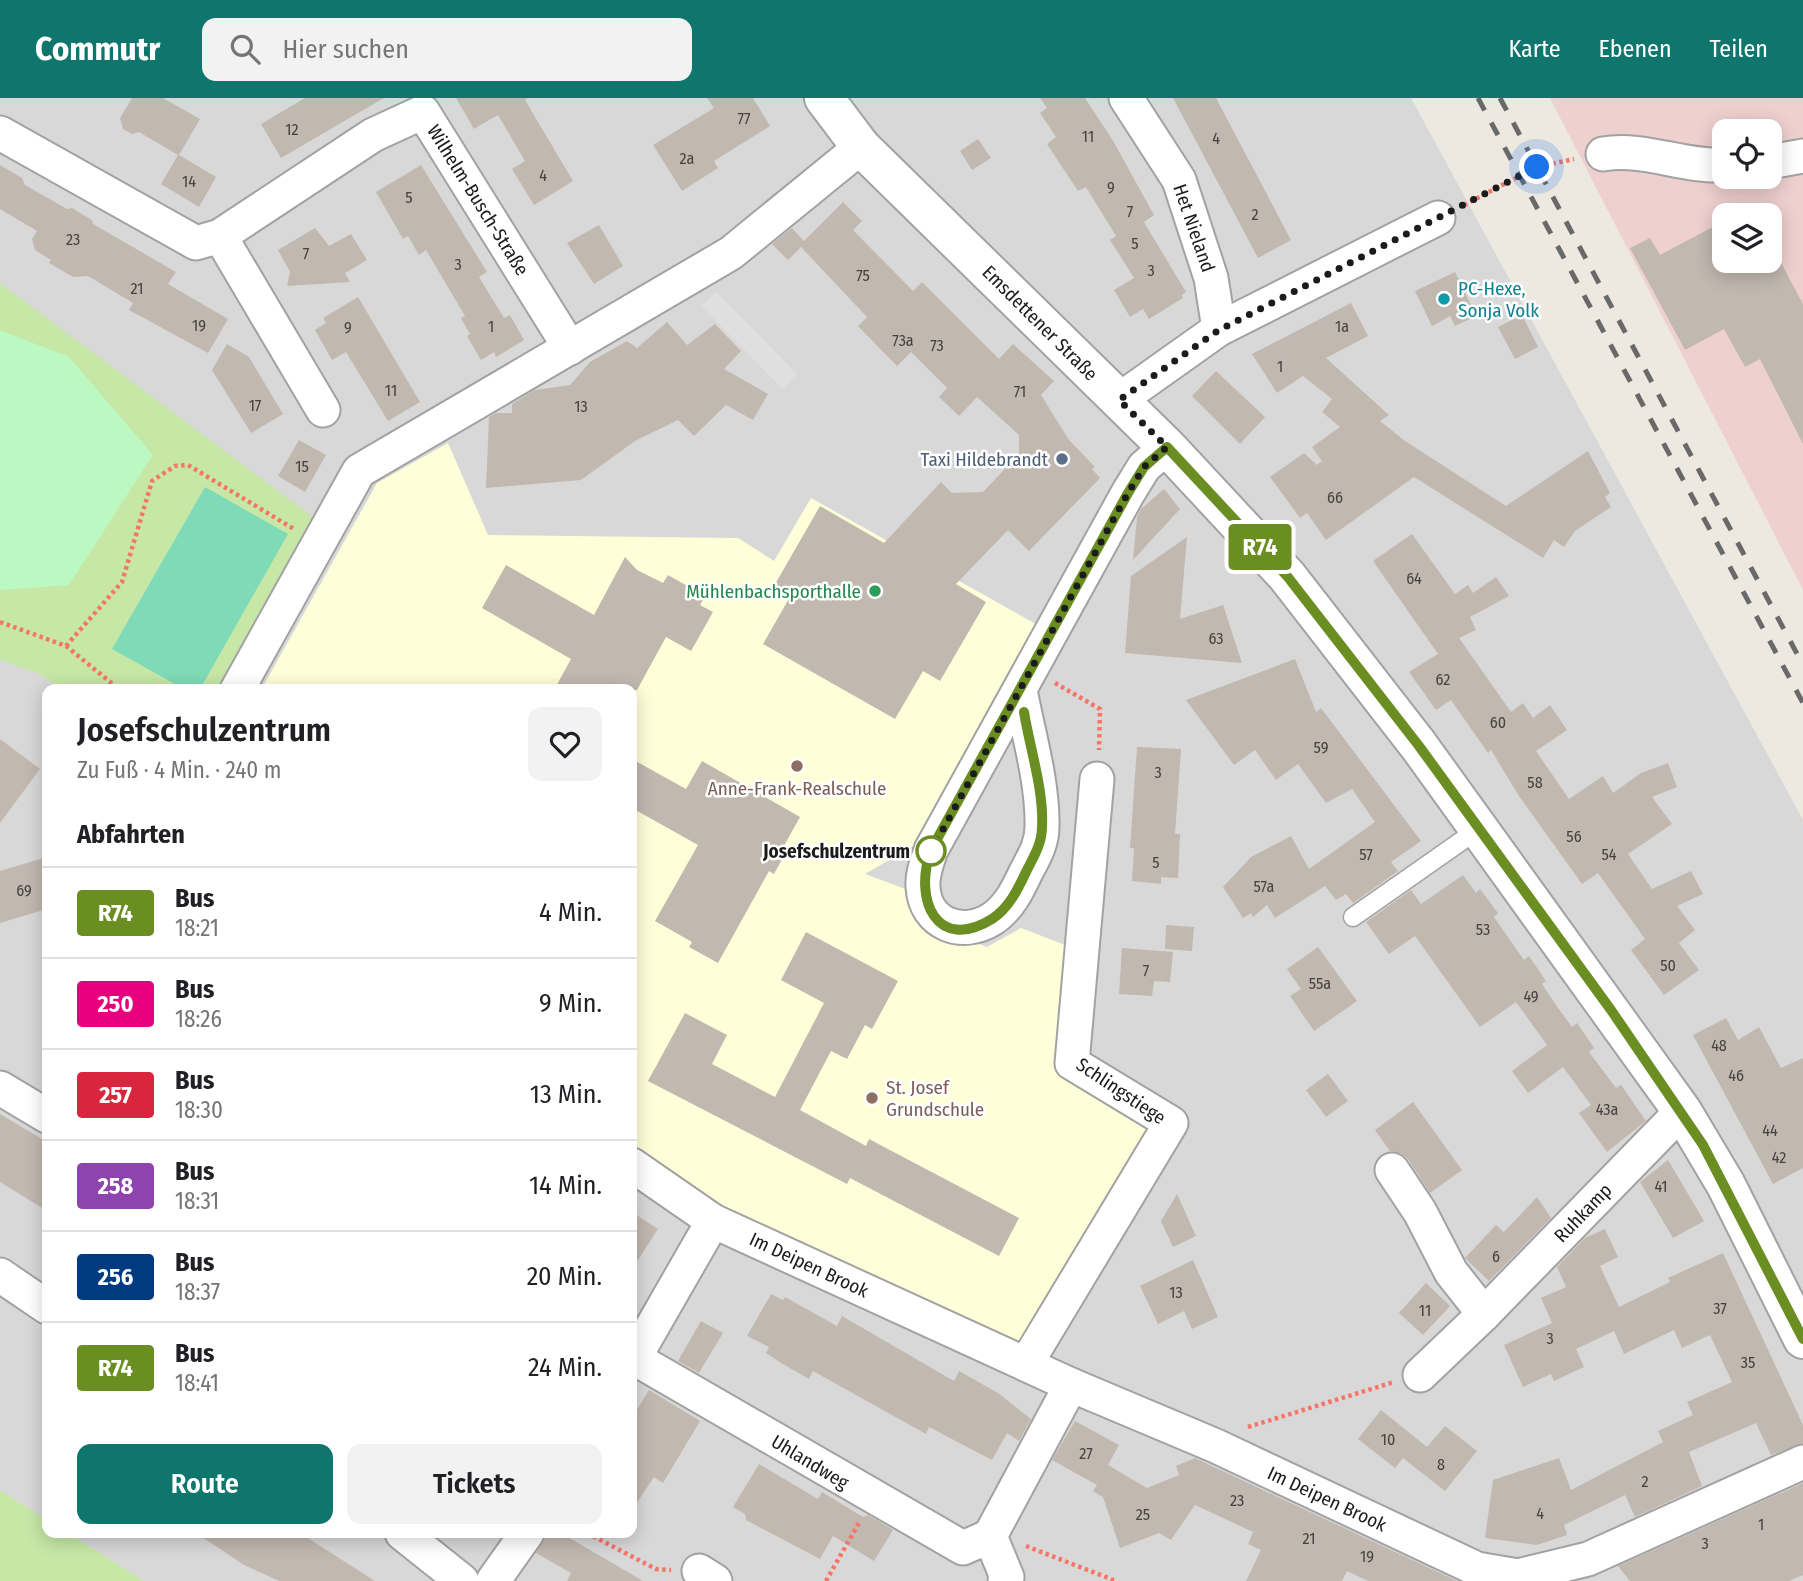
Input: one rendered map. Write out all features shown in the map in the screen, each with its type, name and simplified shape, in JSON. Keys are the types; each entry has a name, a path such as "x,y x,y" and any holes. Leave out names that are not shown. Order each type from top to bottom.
{"street":[{"name":"Emsdettener Straße","path":"824,98 861,147 1167,447 1287,576 1480,828 1682,1111 1726,1185 1803,1339"},
{"name":"Het Nieland","path":"1126,98 1179,180 1211,278 1219,330"},
{"name":"Wilhelm-Busch-Straße","path":"0,133 196,243 220,236 373,135 423,112 570,348"},
{"path":"240,684 359,471 731,253 861,147"},
{"path":"1603,154 1627,150 1712,165"},
{"path":"1782,160 1803,156"},
{"path":"1119,400 1219,330 1438,218"},
{"path":"220,236 323,410"},
{"path":"1025,679 1040,800 1042,827 1039,846 1014,895 994,918 967,928 950,926 928,910 922,884 925,867 1025,679 1128,493 1144,467 1167,447"},
{"name":"Schlingstiege","path":"1026,1364 1171,1123 1072,1063 1097,779"},
{"path":"0,1088 42,1113"},
{"name":"Ruhkamp","path":"1420,1375 1484,1314 1682,1111"},
{"name":"Im Deipen Brook","path":"637,1168 713,1221 1071,1385 1216,1447 1477,1569 1518,1576 1595,1570 1803,1462"},
{"path":"1392,1170 1420,1212 1451,1272 1484,1314"},
{"name":"Uhlandweg","path":"637,1353 713,1221"},
{"path":"0,1275 42,1304"},
{"name":"Uhlandweg","path":"637,1362 872,1499 963,1548 990,1536"},
{"path":"1005,1581 1007,1577 990,1536 1071,1385"},
{"path":"408,1538 462,1581"},
{"path":"493,1581 523,1538"}],"lane":[{"path":"1353,917 1480,828"}],"path":[{"path":"1438,218 1537,167 1603,154"},
{"path":"66,646 122,582 152,481 175,466 188,465 319,544"},
{"path":"0,622 66,646 113,684"},
{"path":"1025,679 1100,709 1097,779"},
{"path":"1216,1447 1227,1433 1420,1375"},
{"path":"826,1581 872,1499"},
{"path":"990,1536 1040,1549 1116,1581"},
{"path":"597,1538 656,1569 707,1576"}],"shaded area":[{"path":"0,98 1411,98 1803,820 1803,1581 144,1581 76,1538 637,1538 637,684 42,684 42,1517 0,1490"},
{"path":"1550,98 1803,98 1803,590"},
{"path":"716,292 797,374 783,389 701,306"},
{"path":"448,443 488,535 738,538 774,561 811,498 1041,627 918,843 865,874 911,891 917,920 987,947 1021,928 1073,948 1062,1069 1158,1125 1021,1350 719,1205 637,1148 637,684 264,684 377,483"}],"green space":[{"path":"0,283 321,523 230,684 54,684 42,675 0,660"},
{"path":"0,330 69,357 153,455 69,585 0,590"},
{"path":"205,487 288,534 203,684 175,684 112,649"},
{"path":"0,1490 42,1517 42,1538 76,1538 144,1581 0,1581"}],"building":[{"path":"132,98 163,98 200,119 179,155 216,177 199,207 161,184 178,155 139,132 132,134 123,129 120,118"},
{"path":"305,98 384,98 281,158 261,124"},
{"path":"456,98 528,98 525,100 573,181 534,205 512,169 525,161 498,115 474,129"},
{"path":"707,98 753,98 770,126 714,161 718,168 682,191 653,145 714,108"},
{"path":"1040,98 1085,98 1112,139 1154,215 1144,222 1186,292 1182,295 1183,298 1149,319 1143,309 1130,317 1114,290 1134,278 1110,240 1116,236 1086,187 1078,191 1047,144 1056,137 1040,113 1047,108"},
{"path":"1173,98 1216,98 1291,240 1258,258"},
{"path":"978,139 991,158 972,170 960,151"},
{"path":"0,165 22,178 25,185 67,209 72,208 92,220 93,224 176,272 168,284 228,319 208,353 129,310 133,303 88,276 73,277 49,263 51,260 35,250 32,239 37,231 0,209"},
{"path":"421,165 487,272 479,277 504,318 510,315 524,340 496,357 494,352 481,360 467,336 470,334 461,318 465,316 426,250 419,255 408,236 403,239 376,192"},
{"path":"843,202 862,221 853,230 913,291 922,282 999,359 1013,344 1054,381 1041,395 1069,440 1095,467 1092,469 1100,478 1029,551 1008,530 956,584 986,602 940,681 923,671 895,719 763,644 791,595 774,586 820,506 884,543 941,482 952,493 983,492 1019,454 1019,435 977,397 959,416 939,397 947,388 911,352 897,366 858,326 867,317 801,247 788,260 772,244 792,228 804,241"},
{"path":"599,225 623,266 594,284 567,243"},
{"path":"1712,227 1712,273 1782,273 1782,265 1803,304 1803,444 1760,359 1745,367 1724,329 1685,350 1630,248 1650,238 1660,255"},
{"path":"315,228 329,246 351,234 367,260 345,273 350,282 287,286 290,272 278,250"},
{"name":"PC-Hexe, Sonja Volk","path":"1455,272 1476,316 1455,326 1450,316 1432,326 1415,291"},
{"path":"358,297 420,402 388,421 346,352 332,360 315,330 326,323 323,318"},
{"path":"1351,303 1368,336 1326,358 1389,415 1380,421 1405,441 1506,506 1588,451 1610,493 1605,497 1611,507 1575,531 1564,547 1554,540 1543,558 1414,477 1326,540 1307,513 1300,518 1270,477 1304,453 1317,465 1322,461 1312,447 1340,427 1322,412 1332,399 1303,376 1277,393 1252,354"},
{"path":"1522,315 1538,347 1515,359 1498,327"},
{"path":"667,322 687,345 715,324 741,351 724,369 768,394 753,420 726,405 694,436 678,420 635,441 581,480 486,488 489,417 496,413 512,413 512,404 535,390 570,385 590,362 627,341 637,348"},
{"path":"227,344 249,357 283,414 251,433 212,370"},
{"path":"1216,371 1265,417 1240,444 1192,396"},
{"path":"299,440 326,455 305,492 278,476"},
{"path":"1164,489 1180,509 1133,560 1137,517 1141,509"},
{"path":"1412,534 1455,594 1468,585 1473,593 1496,577 1509,596 1470,617 1476,630 1459,638 1511,712 1523,703 1533,718 1550,705 1567,730 1536,751 1569,799 1603,776 1613,793 1641,773 1668,763 1677,787 1652,797 1672,824 1628,854 1652,889 1691,871 1703,894 1677,906 1695,930 1679,943 1699,970 1664,995 1631,950 1645,939 1598,873 1582,884 1519,796 1491,750 1488,753 1451,700 1436,710 1409,672 1438,654 1373,561"},
{"path":"1187,537 1180,619 1223,605 1242,663 1125,653 1131,576"},
{"path":"625,557 637,570 663,583 668,575 705,596 700,605 713,612 691,651 666,637 637,690 637,684 557,684 571,659 482,608 506,565 594,615"},
{"path":"1295,659 1316,712 1321,708 1421,841 1391,862 1398,871 1353,903 1346,894 1336,900 1325,886 1275,918 1267,905 1253,917 1251,913 1243,918 1223,887 1251,857 1291,836 1309,869 1375,822 1352,789 1326,803 1298,764 1276,780 1255,750 1234,765 1186,700"},
{"path":"0,739 40,769 0,823"},
{"path":"1137,747 1181,749 1175,834 1180,834 1178,878 1161,877 1161,884 1132,881 1134,848 1130,848"},
{"path":"702,761 800,817 780,853 784,856 774,874 769,871 718,963 689,947 692,942 655,921 698,845 637,811 637,762 686,789"},
{"path":"42,858 42,910 0,923 0,871"},
{"path":"1463,875 1476,893 1480,889 1498,913 1494,917 1524,960 1529,956 1546,981 1542,984 1558,1008 1572,1027 1577,1023 1594,1048 1589,1052 1616,1088 1621,1085 1646,1121 1607,1152 1579,1113 1591,1105 1563,1067 1528,1093 1512,1071 1547,1045 1516,1002 1480,1027 1415,936 1389,954 1366,922 1411,890 1421,904"},
{"path":"1166,925 1194,927 1192,951 1165,949"},
{"path":"806,932 898,981 872,1029 865,1025 847,1059 831,1051 800,1110 866,1146 869,1139 1019,1218 999,1256 850,1178 847,1184 648,1081 685,1013 727,1035 712,1064 775,1097 824,1003 781,980"},
{"path":"1318,947 1357,1001 1314,1031 1290,996 1301,989 1287,969"},
{"path":"1122,948 1173,952 1170,982 1154,981 1152,996 1119,994"},
{"path":"1726,1018 1738,1040 1759,1027 1781,1068 1803,1058 1803,1168 1773,1184 1693,1035"},
{"path":"1328,1074 1348,1101 1326,1117 1306,1090"},
{"path":"1413,1102 1462,1170 1430,1193 1408,1159 1400,1153 1390,1151 1375,1130"},
{"path":"0,1114 42,1139 42,1208 0,1182"},
{"path":"1668,1160 1704,1221 1673,1238 1640,1182"},
{"path":"1177,1194 1196,1236 1173,1247 1161,1221"},
{"path":"1537,1197 1551,1218 1489,1281 1465,1258 1496,1225 1504,1232"},
{"path":"637,1215 658,1229 637,1261"},
{"path":"1605,1229 1618,1257 1600,1266 1619,1307 1670,1282 1668,1278 1723,1253 1803,1425 1803,1443 1771,1455 1756,1423 1689,1452 1702,1486 1635,1517 1625,1495 1564,1525 1567,1535 1537,1545 1485,1538 1493,1480 1559,1458 1571,1490 1663,1442 1658,1431 1693,1415 1687,1402 1732,1382 1710,1335 1682,1348 1674,1330 1624,1354 1614,1331 1576,1349 1584,1367 1554,1381 1551,1374 1523,1387 1504,1345 1552,1323 1541,1298 1566,1287 1557,1267 1585,1238"},
{"path":"1193,1260 1218,1317 1192,1329 1184,1311 1158,1324 1140,1286"},
{"path":"1426,1283 1450,1306 1423,1335 1399,1313"},
{"path":"771,1294 783,1300 785,1297 837,1326 842,1316 954,1381 959,1371 998,1393 1031,1419 1019,1441 1007,1433 992,1460 929,1427 926,1434 813,1371 809,1379 766,1353 769,1347 747,1336"},
{"path":"701,1321 723,1333 699,1373 678,1361"},
{"path":"649,1390 700,1421 663,1483 654,1477 637,1502 637,1410"},
{"path":"1381,1410 1427,1447 1445,1426 1477,1451 1445,1491 1403,1458 1395,1468 1358,1439"},
{"path":"1075,1421 1119,1445 1108,1465 1147,1488 1179,1475 1176,1466 1195,1458 1457,1581 1368,1581 1347,1571 1342,1581 1246,1581 1261,1550 1248,1544 1253,1532 1195,1505 1171,1540 1159,1533 1120,1548 1103,1497 1093,1491 1097,1485 1052,1460"},
{"path":"759,1464 818,1499 822,1492 863,1517 868,1515 893,1530 874,1561 833,1536 820,1559 746,1520 745,1514 733,1507"},
{"path":"1803,1483 1803,1575 1789,1581 1630,1581 1618,1566"},
{"path":"204,1538 308,1538 375,1581 279,1581 244,1565"},
{"path":"544,1538 570,1538 643,1581 567,1581 571,1573 536,1553"}],"railway":[{"path":"1478,98 1803,703"},
{"path":"1500,98 1803,665"}],"bus line":[{"name":"R74","path":"1024,712 1040,800 1042,827 1039,846 1014,895 994,918 967,928 950,926 928,910 924,899 922,884 931,850 1128,493 1144,467 1167,447 1287,576 1419,746 1611,1010 1703,1145 1726,1185 1803,1339"}],"place":[{"name":"PC-Hexe, Sonja Volk","path":"1444,299"},
{"name":"Taxi Hildebrandt","path":"1062,459"},
{"name":"Mühlenbachsporthalle","path":"875,591"},
{"name":"Anne-Frank-Realschule","path":"797,766"},
{"name":"Josefschulzentrum","path":"931,851"},
{"name":"St. Josef Grundschule","path":"872,1098"}],"route":[{"path":"931,851 1128,493 1144,467 1167,447 1119,400 1219,330 1537,167"}]}
